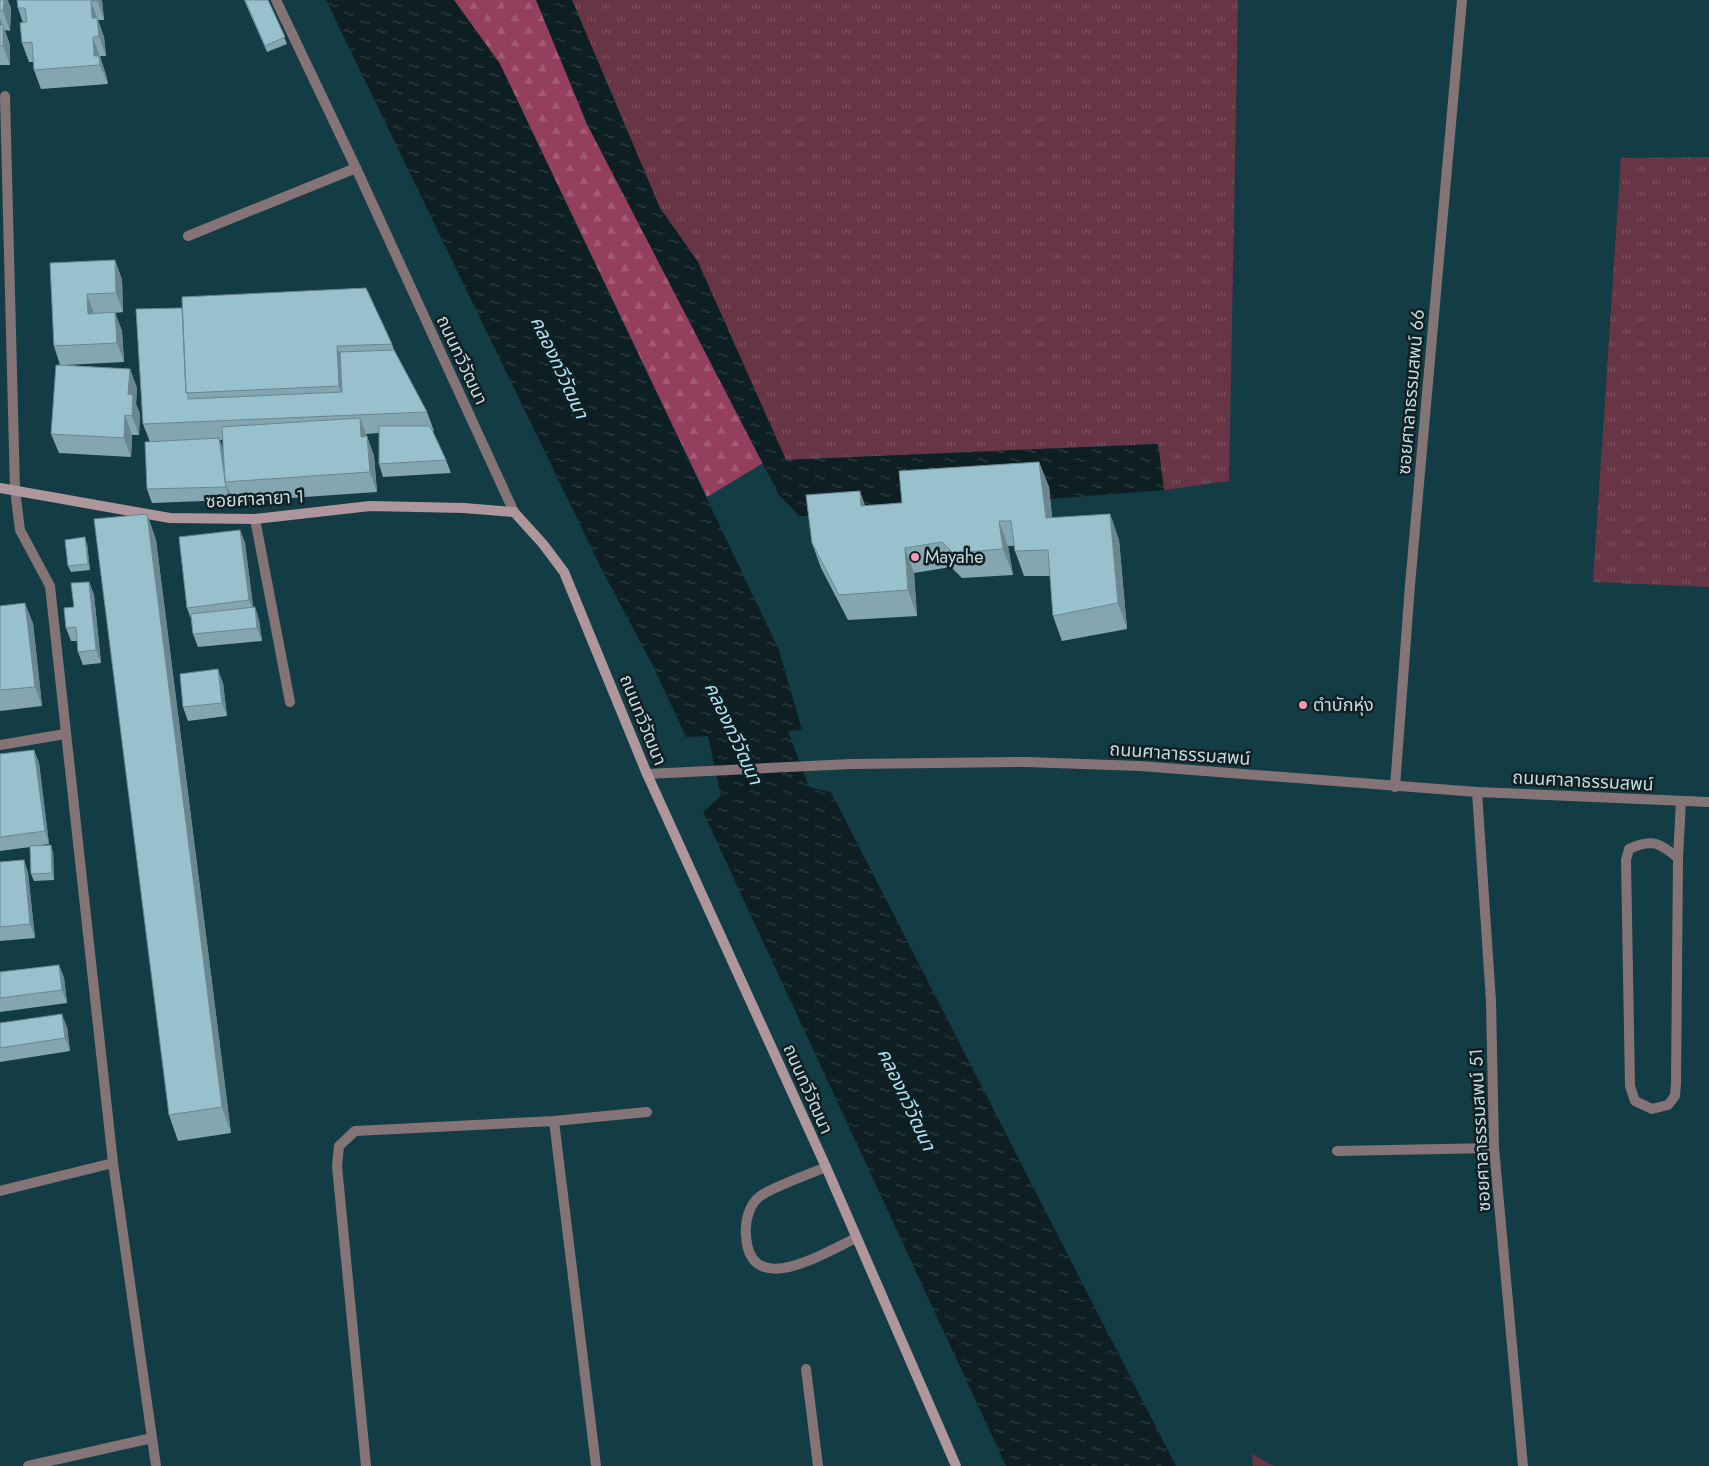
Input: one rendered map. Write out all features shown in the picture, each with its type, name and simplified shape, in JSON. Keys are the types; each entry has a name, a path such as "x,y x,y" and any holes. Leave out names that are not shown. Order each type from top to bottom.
{"main road":[{"name":"ซอยศาลายา 1","path":"0,488 170,518 255,519 370,506 464,508 514,512"},
{"name":"ถนนทวีวัฒนา","path":"514,512 544,544 564,572 648,774 826,1167 956,1466"}],"street":[{"name":"ถนนทวีวัฒนา","path":"276,0 356,168 514,512"},
{"name":"ซอยศาลาธรรมสพน์ 66","path":"1395,787 1410,585 1462,0"},
{"path":"4,96 15,490 20,530 50,586 113,1163 156,1466"},
{"path":"188,236 356,168"},
{"path":"255,519 290,702"},
{"path":"0,744 65,734"},
{"name":"ถนนศาลาธรรมสพน์","path":"648,774 851,764 1026,762 1140,766 1478,792 1709,802"},
{"name":"ซอยศาลาธรรมสพน์ 51","path":"1478,792 1491,1001 1494,1148 1523,1466"},
{"path":"1678,858 1662,845 1643,842 1629,849 1626,860 1630,1086 1634,1102 1652,1109 1668,1105 1675,1096 1678,858 1682,802"},
{"path":"366,1466 337,1166 340,1146 355,1131 554,1121 647,1112"},
{"path":"554,1121 596,1466"},
{"path":"1337,1151 1494,1148"},
{"path":"0,1192 113,1163"},
{"path":"826,1167 759,1197 749,1210 745,1225 746,1246 754,1261 764,1267 780,1269 799,1265 856,1238"},
{"path":"806,1368 818,1466"},
{"path":"28,1466 152,1438"}],"green space":[{"path":"454,0 536,0 587,124 763,463 707,497 500,64"},
{"path":"572,0 1238,0 1229,481 1164,490 1158,444 786,460 698,262 660,208"},
{"path":"1709,157 1709,587 1593,582 1621,158"},
{"path":"1252,1454 1272,1465 1273,1466 1253,1466"}],"water":[{"name":"คลองทวีวัฒนา","path":"326,0 454,0 500,64 779,650 802,730 788,731 809,787 831,792 1176,1466 1006,1466 703,812 721,796 708,736 686,737 653,666 602,570"},
{"path":"536,0 572,0 660,208 698,262 786,460 1158,444 1164,490 1050,499 1048,487 910,513 799,516 779,495 587,124"}],"building":[{"path":"0,0 4,0 3,11 0,11"},
{"path":"17,0 97,0 91,1 92,18 97,18 99,36 93,37 94,56 99,56 100,65 34,70 32,42 22,43 20,23 27,22 25,8 18,8"},
{"path":"245,0 268,0 285,37 265,46"},
{"path":"0,25 3,25 3,46 0,46"},
{"path":"115,260 116,293 87,294 88,314 115,312 117,343 54,346 50,263"},
{"path":"366,288 392,344 337,346 339,386 186,393 182,297"},
{"path":"182,308 186,393 188,393 188,399 342,392 340,352 394,350 427,412 143,424 136,309"},
{"path":"56,365 130,369 128,394 133,395 132,416 125,415 124,438 51,434"},
{"path":"360,418 361,437 367,436 370,472 225,482 222,427"},
{"path":"379,426 430,426 446,460 379,464"},
{"path":"219,438 226,487 147,489 145,442"},
{"name":"Mayahe","path":"1039,462 1046,518 1110,514 1118,603 1053,616 1048,550 1015,551 1011,521 999,521 1003,549 953,553 942,542 905,548 908,590 839,595 812,543 806,495 860,491 861,506 902,503 899,471"},
{"path":"147,514 222,1107 169,1115 94,519"},
{"path":"240,530 249,600 187,608 179,537"},
{"path":"85,537 88,564 68,566 65,540"},
{"path":"89,582 96,650 78,652 76,627 66,628 64,608 74,607 71,583"},
{"path":"25,603 35,687 0,690 0,606"},
{"path":"255,607 257,628 193,634 191,614"},
{"path":"218,669 222,703 183,707 180,674"},
{"path":"34,750 45,831 0,837 0,754"},
{"path":"51,845 52,873 31,874 30,846"},
{"path":"24,860 30,924 0,927 0,862"},
{"path":"59,965 62,990 0,998 0,972"},
{"path":"62,1014 65,1038 0,1048 0,1023"}],"place":[{"name":"Mayahe","path":"915,557"},
{"name":"ตำบักหุ่ง","path":"1303,705"}]}
